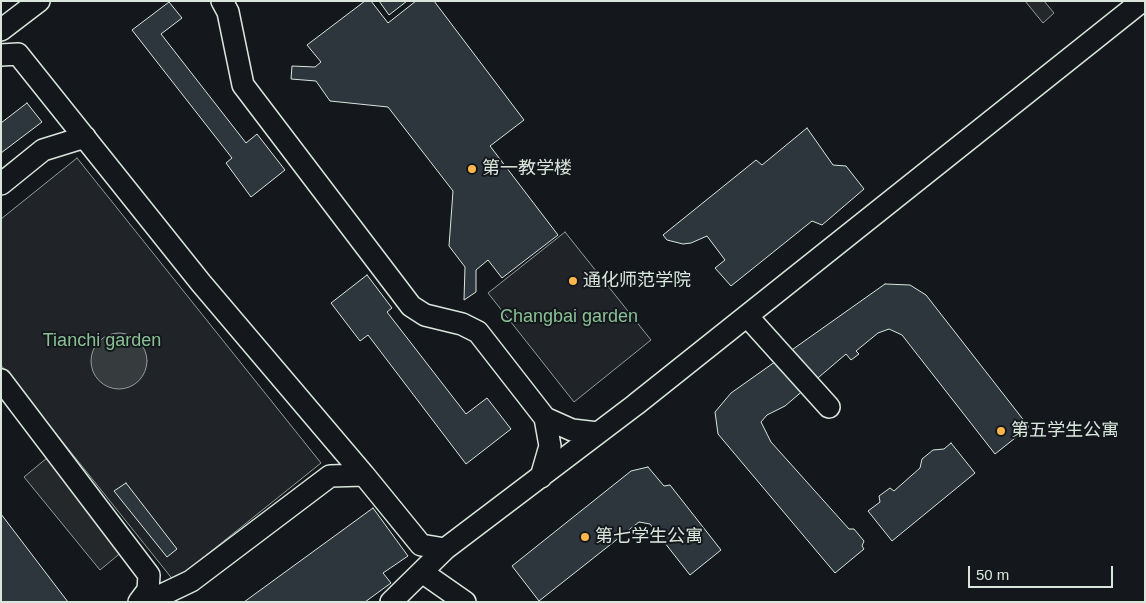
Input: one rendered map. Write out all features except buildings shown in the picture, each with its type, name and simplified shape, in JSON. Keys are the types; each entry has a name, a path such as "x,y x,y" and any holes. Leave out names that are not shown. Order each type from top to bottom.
{"street":[{"path":"1,30 39,1"},
{"path":"222,1 228,12 243,85 411,306 425,315 462,324 478,332 545,418 550,446 541,476"},
{"path":"391,602 445,549 598,433 747,316 1142,1"},
{"path":"19,17 10,39 10,54 85,137 200,283 338,444 421,545 445,549"},
{"path":"1,184 43,150 85,137"},
{"path":"747,316 829,407"},
{"path":"1,380 149,575 162,584 177,588"},
{"path":"545,418 572,430 598,433"},
{"path":"330,476 338,444"},
{"path":"147,602 191,581 330,476 364,475"},
{"path":"422,572 465,602"},
{"path":"139,602 148,590 149,575"}],"green space":[{"name":"Tianchi garden","path":"77,158 321,463 174,581 1,365 1,219"},
{"name":"Changbai garden","path":"565,232 651,340 574,402 488,293"}],"shaded area":[{"path":"1025,1 1044,1 1054,13 1043,23"},
{"path":"119,333 134,338 142,346 147,361 142,376 134,384 119,389 104,384 96,376 91,361 96,346 104,338"},
{"path":"47,458 123,551 100,570 24,477"}],"place":[{"name":"第一教学楼","path":"472,169"},
{"name":"通化师范学院","path":"573,281"},
{"name":"第五学生公寓","path":"1001,431"},
{"name":"第七学生公寓","path":"585,537"}]}
